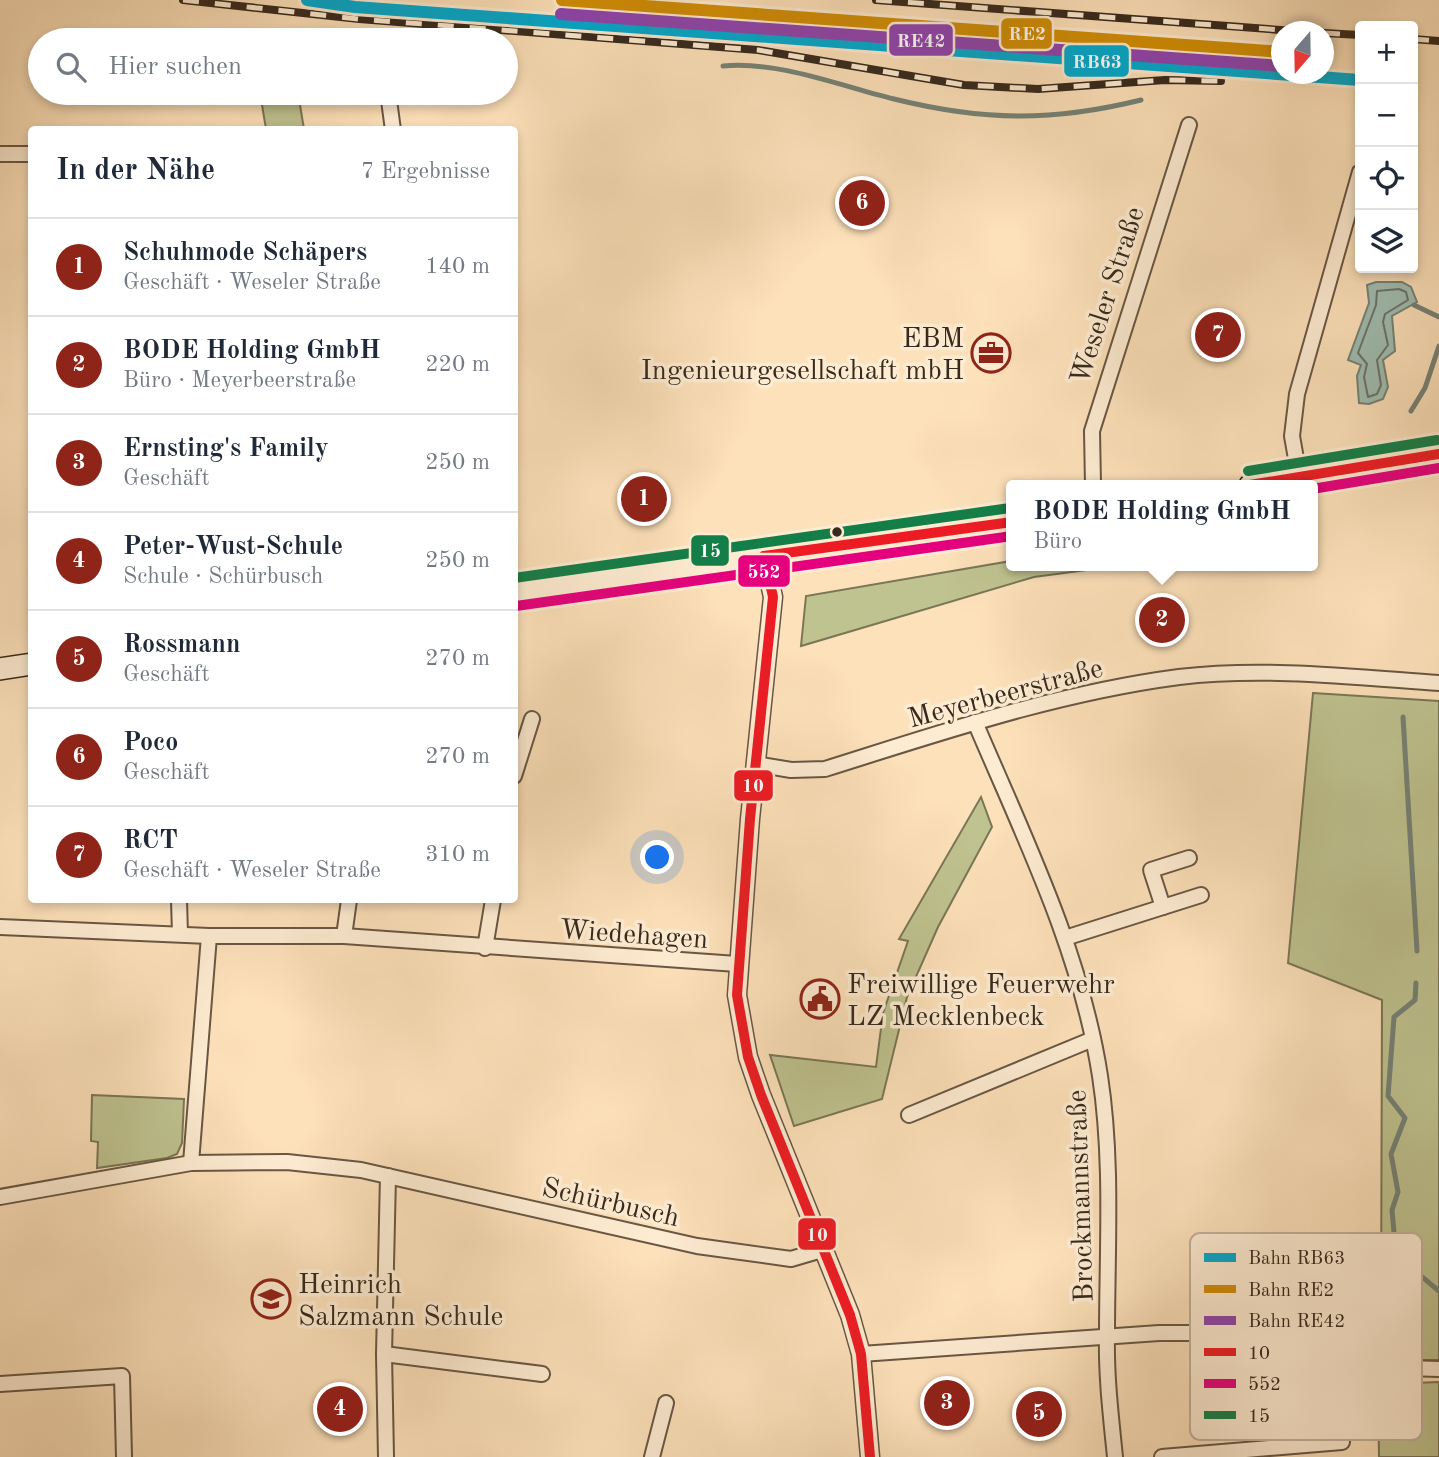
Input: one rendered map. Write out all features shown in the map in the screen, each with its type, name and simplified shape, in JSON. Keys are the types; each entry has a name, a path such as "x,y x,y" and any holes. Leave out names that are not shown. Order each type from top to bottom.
{"main road":[{"path":"1277,480 1439,454"},
{"path":"518,591 1006,523"},
{"path":"0,669 28,665"}],"street":[{"path":"390,105 392,126"},
{"name":"Weseler Straße","path":"1093,480 1092,431 1189,125"},
{"path":"0,154 28,154"},
{"path":"1299,476 1292,436 1297,394 1355,190"},
{"path":"764,556 773,597 755,764 737,964 737,995 748,1057 850,1315 861,1354 870,1457"},
{"name":"Meyerbeerstraße","path":"755,764 791,770 825,769 1075,694 1181,677 1257,674 1439,683"},
{"path":"518,763 532,719"},
{"name":"Brockmannstraße","path":"975,722 1065,938 1093,1039 1105,1130 1107,1338 1115,1457"},
{"path":"1163,907 1151,870 1189,858"},
{"path":"1065,938 1201,895"},
{"path":"179,903 180,934"},
{"path":"344,936 349,903"},
{"path":"485,948 492,903"},
{"name":"Wiedehagen","path":"0,927 209,936 344,936 737,964"},
{"path":"191,1163 209,936"},
{"path":"909,1115 1093,1039"},
{"name":"Schürbusch","path":"0,1197 191,1163 287,1162 388,1176 697,1246 791,1259 825,1250"},
{"path":"386,1457 384,1354 388,1176"},
{"path":"861,1354 1190,1334"},
{"path":"384,1354 542,1374"},
{"path":"0,1384 122,1376 124,1457"},
{"path":"652,1457 666,1403"},
{"path":"1162,1457 1304,1451 1342,1442"}],"green space":[{"path":"262,105 300,105 304,126 266,126"},
{"path":"1006,562 1006,571 1079,571 1034,577 801,646 806,596"},
{"path":"1313,693 1439,701 1439,1360 1422,1360 1422,1233 1381,1233 1382,1000 1288,963"},
{"path":"981,797 992,827 938,927 907,997 882,1099 794,1126 770,1055 876,1067 883,1013 908,941 899,939"},
{"path":"92,1095 184,1099 182,1143 177,1154 167,1158 97,1168 98,1142 91,1141"},
{"path":"1439,1382 1439,1457 1379,1457 1379,1440 1422,1440 1422,1383"}],"water":[{"path":"1376,282 1402,282 1411,287 1417,302 1392,316 1395,351 1383,360 1388,387 1383,399 1369,404 1359,403 1357,376 1361,365 1348,360 1369,303 1367,285"}],"waterway":[{"path":"723,66 744,65 788,71 894,99 988,115 1047,115 1141,100"},
{"path":"1414,305 1439,317"},
{"path":"1411,411 1425,388 1439,346"},
{"path":"1403,717 1417,951"},
{"path":"1394,1233 1392,1210 1398,1192 1391,1154 1405,1118 1388,1096 1394,1017 1415,1000 1416,983"},
{"path":"1422,1277 1439,1291"}],"railway":[{"path":"183,0 359,19 475,28"},
{"path":"876,0 1271,29"},
{"path":"518,31 758,50 964,85 1038,89 1165,80 1221,81"},
{"path":"1334,34 1355,35"},
{"path":"1418,39 1439,41"}],"rail line":[{"name":"RB63","path":"307,0 355,7 1355,80"},
{"name":"RE2","path":"562,0 1271,51"},
{"name":"RE42","path":"561,14 1271,65"}],"transit line":[{"name":"15","path":"1248,471 1437,440"},
{"name":"10","path":"1280,480 1439,454"},
{"name":"552","path":"1318,488 1439,468"},
{"name":"15","path":"518,577 1006,509"},
{"name":"10","path":"764,556 1006,523"},
{"name":"552","path":"518,606 1006,537"},
{"name":"10","path":"764,556 773,597 750,819 737,995 748,1057 761,1095 850,1315 861,1354 870,1457"}],"place":[{"name":"Poco","path":"862,203"},
{"name":"RCT","path":"1218,335"},
{"name":"EBM Ingenieurgesellschaft mbH","path":"991,353"},
{"name":"Schuhmode Schäpers","path":"644,499"},
{"name":"BODE Holding GmbH","path":"1162,620"},
{"name":"Freiwillige Feuerwehr LZ Mecklenbeck","path":"820,999"},
{"name":"Heinrich Salzmann Schule","path":"271,1299"},
{"name":"Ernsting's Family","path":"947,1403"},
{"name":"Peter-Wust-Schule","path":"340,1409"},
{"name":"Rossmann","path":"1039,1414"}]}
